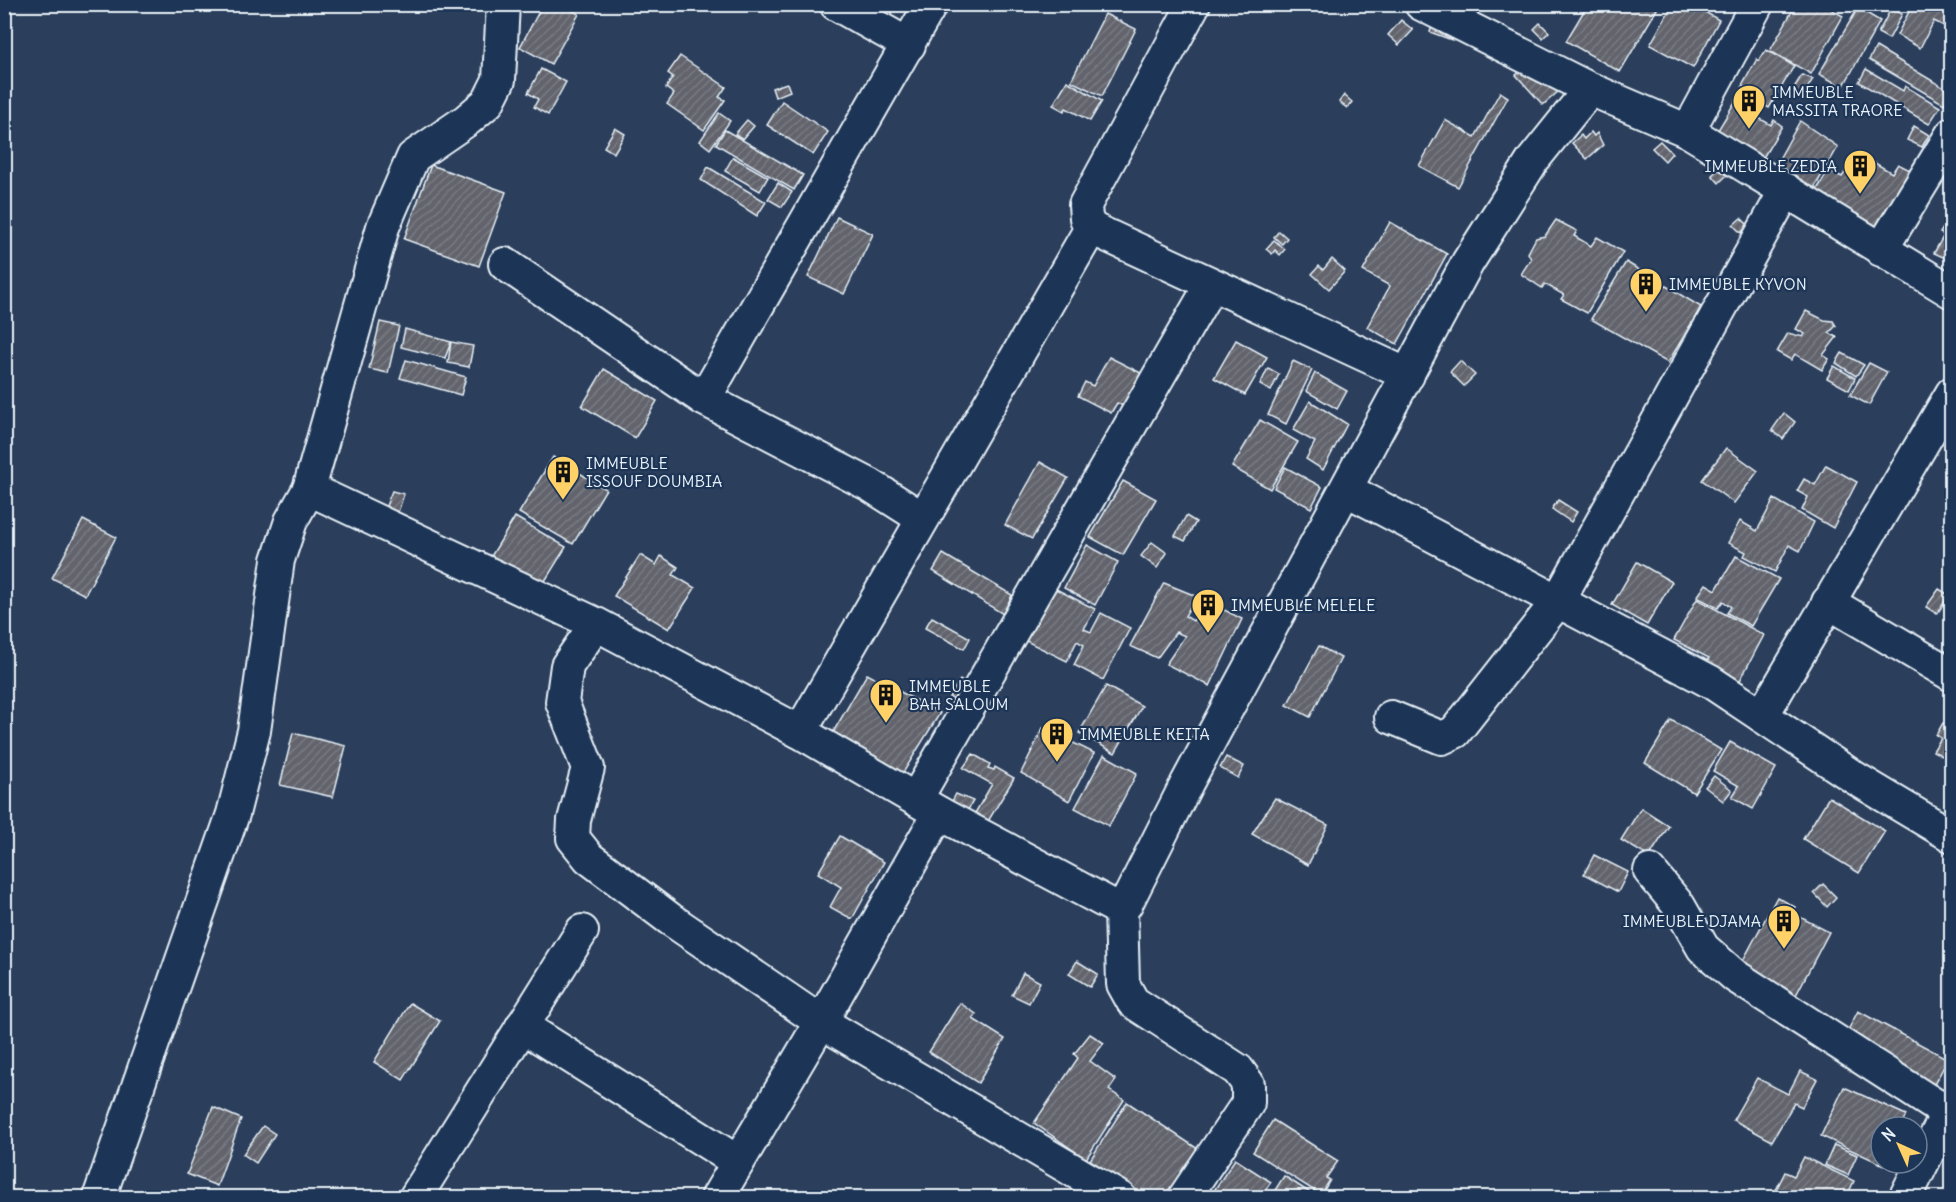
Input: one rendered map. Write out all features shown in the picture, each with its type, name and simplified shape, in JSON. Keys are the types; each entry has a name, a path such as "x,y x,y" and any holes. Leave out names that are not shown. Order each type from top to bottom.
{"street":[{"path":"99,1197 233,814 254,731 279,560 291,521 309,489 383,227 413,157 467,120 488,102 499,80 503,4"},
{"path":"836,4 909,45"},
{"path":"704,399 931,4"},
{"path":"1194,4 1085,205 1086,218 1091,228 1408,375"},
{"path":"1420,4 1590,89 1688,131 1952,292"},
{"path":"1688,131 1758,4"},
{"path":"1121,908 1126,904 1187,783 1474,252 1533,160 1590,89"},
{"path":"1881,250 1952,134"},
{"path":"1391,717 1442,738 1455,732 1558,601 1786,190"},
{"path":"800,732 1091,228"},
{"path":"505,264 704,399 870,485 922,518"},
{"path":"717,1197 821,1022 928,806 1211,285"},
{"path":"1762,716 1828,602 1947,411"},
{"path":"309,489 596,624 800,732 928,806 1113,906 1121,908"},
{"path":"1347,490 1711,682 1855,778 1952,836"},
{"path":"1828,602 1952,675"},
{"path":"596,624 567,666 562,702 588,768 574,820 573,837 589,858 670,919 821,1022 1120,1197"},
{"path":"1650,872 1679,906 1703,948 1735,976 1950,1110 1905,1197"},
{"path":"1121,908 1123,984 1134,1002 1238,1070 1248,1083 1248,1103 1184,1197"},
{"path":"415,1197 582,931"},
{"path":"522,1026 738,1162"}],"building":[{"path":"543,4 561,4 579,14 551,64 520,47"},
{"path":"852,4 886,4 894,9 887,23"},
{"path":"1498,4 1513,4 1508,11"},
{"path":"1588,4 1660,4 1620,72 1566,41"},
{"path":"1673,4 1691,4 1719,20 1693,68 1650,45"},
{"path":"1796,4 1822,4 1843,16 1811,74 1770,51"},
{"path":"1913,4 1952,4 1952,30 1934,21 1920,48 1897,35"},
{"path":"1858,8 1880,21 1843,87 1819,74"},
{"path":"1891,9 1902,14 1889,39 1878,33"},
{"path":"1105,14 1136,29 1102,96 1071,81"},
{"path":"1401,20 1413,30 1399,45 1388,35"},
{"path":"1434,21 1456,28 1452,40 1430,32"},
{"path":"1540,23 1549,32 1543,38 1534,29"},
{"path":"1876,47 1951,92 1944,104 1869,60"},
{"path":"1766,50 1794,66 1769,108 1742,93 1744,87 1742,86 1757,59 1759,61"},
{"path":"680,56 726,87 719,97 725,100 704,130 667,104 674,94 666,88 673,77 668,73"},
{"path":"1532,61 1559,91 1543,105 1516,75"},
{"path":"541,69 566,82 548,115 534,107 538,99 528,93"},
{"path":"1866,69 1903,91 1905,86 1940,107 1929,124 1859,82"},
{"path":"1802,75 1813,79 1802,97 1792,91"},
{"path":"1067,81 1102,101 1090,121 1066,108 1064,111 1053,105"},
{"path":"787,83 790,91 775,97 772,88"},
{"path":"1500,92 1508,97 1458,187 1419,166 1445,120 1475,137"},
{"path":"1344,95 1352,102 1347,108 1339,102"},
{"name":"IMMEUBLE MASSITA TRAORE","path":"1736,100 1745,106 1743,109 1771,125 1774,120 1782,126 1761,161 1715,135"},
{"path":"782,101 828,132 813,155 767,125"},
{"path":"719,113 730,121 710,149 700,141"},
{"path":"747,120 754,126 743,139 735,134"},
{"path":"1800,121 1838,147 1809,197 1770,175"},
{"path":"1914,126 1929,135 1922,147 1907,140"},
{"path":"615,128 625,134 614,153 604,147"},
{"path":"725,130 803,175 794,190 716,144"},
{"path":"1591,132 1594,136 1597,133 1603,145 1587,159 1572,143 1581,135 1584,139"},
{"path":"1660,141 1672,153 1665,161 1652,148"},
{"path":"733,157 768,177 760,191 725,171"},
{"name":"IMMEUBLE ZEDIA","path":"1852,162 1869,172 1875,163 1892,173 1898,164 1910,170 1878,229 1829,202 1831,199 1816,191 1829,170 1842,177"},
{"path":"431,165 506,192 479,266 404,239"},
{"path":"708,167 766,202 757,216 701,180"},
{"path":"1720,168 1727,175 1719,183 1712,175"},
{"path":"778,183 792,192 782,207 768,199"},
{"path":"1952,214 1952,261 1934,253 1944,235 1940,233"},
{"path":"837,217 873,234 844,294 808,277"},
{"path":"1741,218 1748,225 1741,233 1733,225"},
{"path":"1556,220 1577,231 1574,236 1591,246 1597,237 1623,252 1587,313 1561,299 1564,295 1545,284 1542,288 1521,274 1531,259 1528,253 1536,238 1545,236"},
{"path":"1390,222 1447,254 1397,344 1367,327 1390,286 1363,271"},
{"path":"1279,231 1287,238 1282,244 1274,237"},
{"path":"1274,240 1285,249 1280,255 1275,250 1272,254 1266,249"},
{"path":"1332,259 1345,271 1329,289 1312,274 1319,266 1323,270"},
{"name":"IMMEUBLE KYVON","path":"1626,262 1701,307 1668,363 1591,319"},
{"path":"1806,311 1824,320 1833,321 1836,326 1829,333 1837,337 1823,355 1829,359 1822,370 1795,354 1791,360 1777,352 1788,333 1803,337 1805,334 1796,329"},
{"path":"380,322 399,326 388,373 369,369"},
{"path":"405,329 451,342 445,358 401,347"},
{"path":"1236,340 1267,357 1245,395 1214,378"},
{"path":"451,342 473,346 469,367 448,363"},
{"path":"1842,353 1864,365 1856,376 1836,363"},
{"path":"1109,357 1141,373 1123,406 1117,403 1111,413 1078,396 1085,382 1093,386"},
{"path":"406,360 466,377 461,395 400,378"},
{"path":"1293,361 1312,370 1286,424 1268,415"},
{"path":"1460,361 1475,375 1464,386 1450,372"},
{"path":"1869,363 1887,372 1869,405 1850,395"},
{"path":"1834,366 1855,378 1849,390 1827,378"},
{"path":"1268,368 1279,374 1271,391 1260,385"},
{"path":"604,369 657,401 635,438 582,406"},
{"path":"1315,373 1347,391 1337,409 1306,391"},
{"path":"1310,401 1347,424 1323,470 1306,459 1315,442 1293,430"},
{"path":"1784,413 1795,422 1783,439 1772,430"},
{"path":"1260,420 1298,442 1270,489 1232,467"},
{"path":"1726,448 1758,471 1734,503 1702,480"},
{"name":"IMMEUBLE ISSOUF DOUMBIA","path":"553,457 606,489 573,544 519,513"},
{"path":"1040,462 1068,478 1032,539 1005,525"},
{"path":"1826,465 1857,482 1833,528 1802,510 1808,497 1797,491 1804,479 1815,485"},
{"path":"1285,467 1322,487 1311,508 1274,488"},
{"path":"1123,481 1156,499 1123,555 1090,537"},
{"path":"392,491 404,494 397,515 384,511"},
{"path":"1774,499 1814,522 1800,551 1789,545 1775,572 1744,556 1746,552 1728,543 1740,521 1757,531"},
{"path":"1558,500 1577,512 1571,522 1552,509"},
{"path":"1186,516 1196,522 1185,541 1175,536"},
{"path":"515,517 566,547 540,589 490,558"},
{"path":"83,520 116,537 85,595 52,578"},
{"path":"1152,542 1167,553 1157,568 1141,556"},
{"path":"1087,545 1118,562 1095,605 1064,588"},
{"path":"943,554 1012,595 1003,614 933,571"},
{"path":"640,555 656,565 661,556 678,567 673,575 695,588 669,629 614,596"},
{"path":"1736,556 1779,579 1751,626 1727,613 1731,607 1723,601 1718,608 1697,597 1706,584 1716,590"},
{"path":"1637,562 1672,582 1647,625 1612,605"},
{"name":"IMMEUBLE MELELE","path":"1164,583 1196,596 1185,616 1193,621 1205,600 1242,619 1210,686 1166,664 1185,636 1176,632 1157,658 1130,646"},
{"path":"1054,588 1095,609 1084,629 1091,632 1101,613 1130,628 1103,680 1074,665 1084,645 1077,641 1067,661 1026,641"},
{"path":"1939,589 1949,595 1937,614 1926,607"},
{"path":"1697,599 1764,635 1736,688 1702,669 1709,658 1674,640"},
{"path":"932,617 970,638 964,649 925,628"},
{"path":"1319,646 1341,658 1310,717 1287,705"},
{"name":"IMMEUBLE BAH SALOUM","path":"867,674 940,713 901,776 832,734"},
{"path":"960,680 969,686 959,703 949,697"},
{"path":"1106,686 1142,706 1115,753 1079,733"},
{"path":"1671,720 1721,750 1694,793 1645,763"},
{"path":"1943,723 1950,727 1947,732 1952,735 1952,753 1948,759 1933,751 1941,738 1936,735"},
{"name":"IMMEUBLE KEITA","path":"1043,728 1094,753 1069,801 1021,773"},
{"path":"293,733 346,746 333,797 280,785"},
{"path":"1730,742 1776,768 1753,809 1732,797 1739,786 1713,771"},
{"path":"973,754 990,764 988,768 994,770 995,767 1014,778 984,828 971,820 992,784 963,768"},
{"path":"1104,755 1137,773 1109,826 1075,808"},
{"path":"1226,757 1244,766 1238,778 1220,768"},
{"path":"1714,776 1732,790 1723,801 1705,787"},
{"path":"956,794 973,801 965,815 949,807"},
{"path":"1829,797 1885,831 1859,873 1803,839"},
{"path":"1275,798 1328,825 1308,865 1252,834"},
{"path":"1641,808 1669,826 1649,857 1621,840"},
{"path":"840,836 884,862 852,919 830,907 841,887 818,873"},
{"path":"1594,855 1628,872 1618,892 1584,874"},
{"path":"1823,884 1836,897 1827,907 1814,893"},
{"name":"IMMEUBLE DJAMA","path":"1777,897 1795,907 1792,913 1829,932 1795,997 1739,968"},
{"path":"1077,961 1098,974 1090,987 1069,974"},
{"path":"1023,973 1040,982 1029,1003 1012,995"},
{"path":"410,1003 440,1021 403,1080 374,1062"},
{"path":"960,1003 976,1014 973,1019 1005,1039 978,1083 929,1052"},
{"path":"1858,1011 1948,1059 1931,1090 1843,1040"},
{"path":"1090,1034 1104,1043 1090,1061 1116,1080 1109,1090 1124,1100 1086,1159 1034,1123 1078,1058 1074,1054"},
{"path":"1800,1071 1817,1079 1802,1107 1794,1103 1772,1141 1733,1120 1757,1078 1788,1094"},
{"path":"1844,1087 1906,1115 1869,1115 1869,1158 1821,1136"},
{"path":"1127,1102 1198,1149 1170,1198 1148,1198 1090,1160"},
{"path":"213,1107 241,1119 217,1186 187,1174"},
{"path":"1273,1120 1338,1161 1326,1178 1330,1180 1321,1195 1253,1152"},
{"path":"263,1126 275,1134 256,1163 243,1154"},
{"path":"1834,1145 1857,1155 1848,1175 1825,1165"},
{"path":"1804,1157 1854,1181 1846,1198 1778,1198 1779,1194 1775,1192 1785,1172 1794,1176"},
{"path":"1235,1159 1271,1182 1260,1198 1228,1198 1215,1189"},
{"path":"1284,1176 1318,1198 1270,1198"}],"place":[{"name":"IMMEUBLE MASSITA TRAORE","path":"1749,130"},
{"name":"IMMEUBLE ZEDIA","path":"1860,195"},
{"name":"IMMEUBLE KYVON","path":"1646,313"},
{"name":"IMMEUBLE ISSOUF DOUMBIA","path":"563,501"},
{"name":"IMMEUBLE MELELE","path":"1208,634"},
{"name":"IMMEUBLE BAH SALOUM","path":"886,724"},
{"name":"IMMEUBLE KEITA","path":"1057,763"},
{"name":"IMMEUBLE DJAMA","path":"1784,950"}]}
